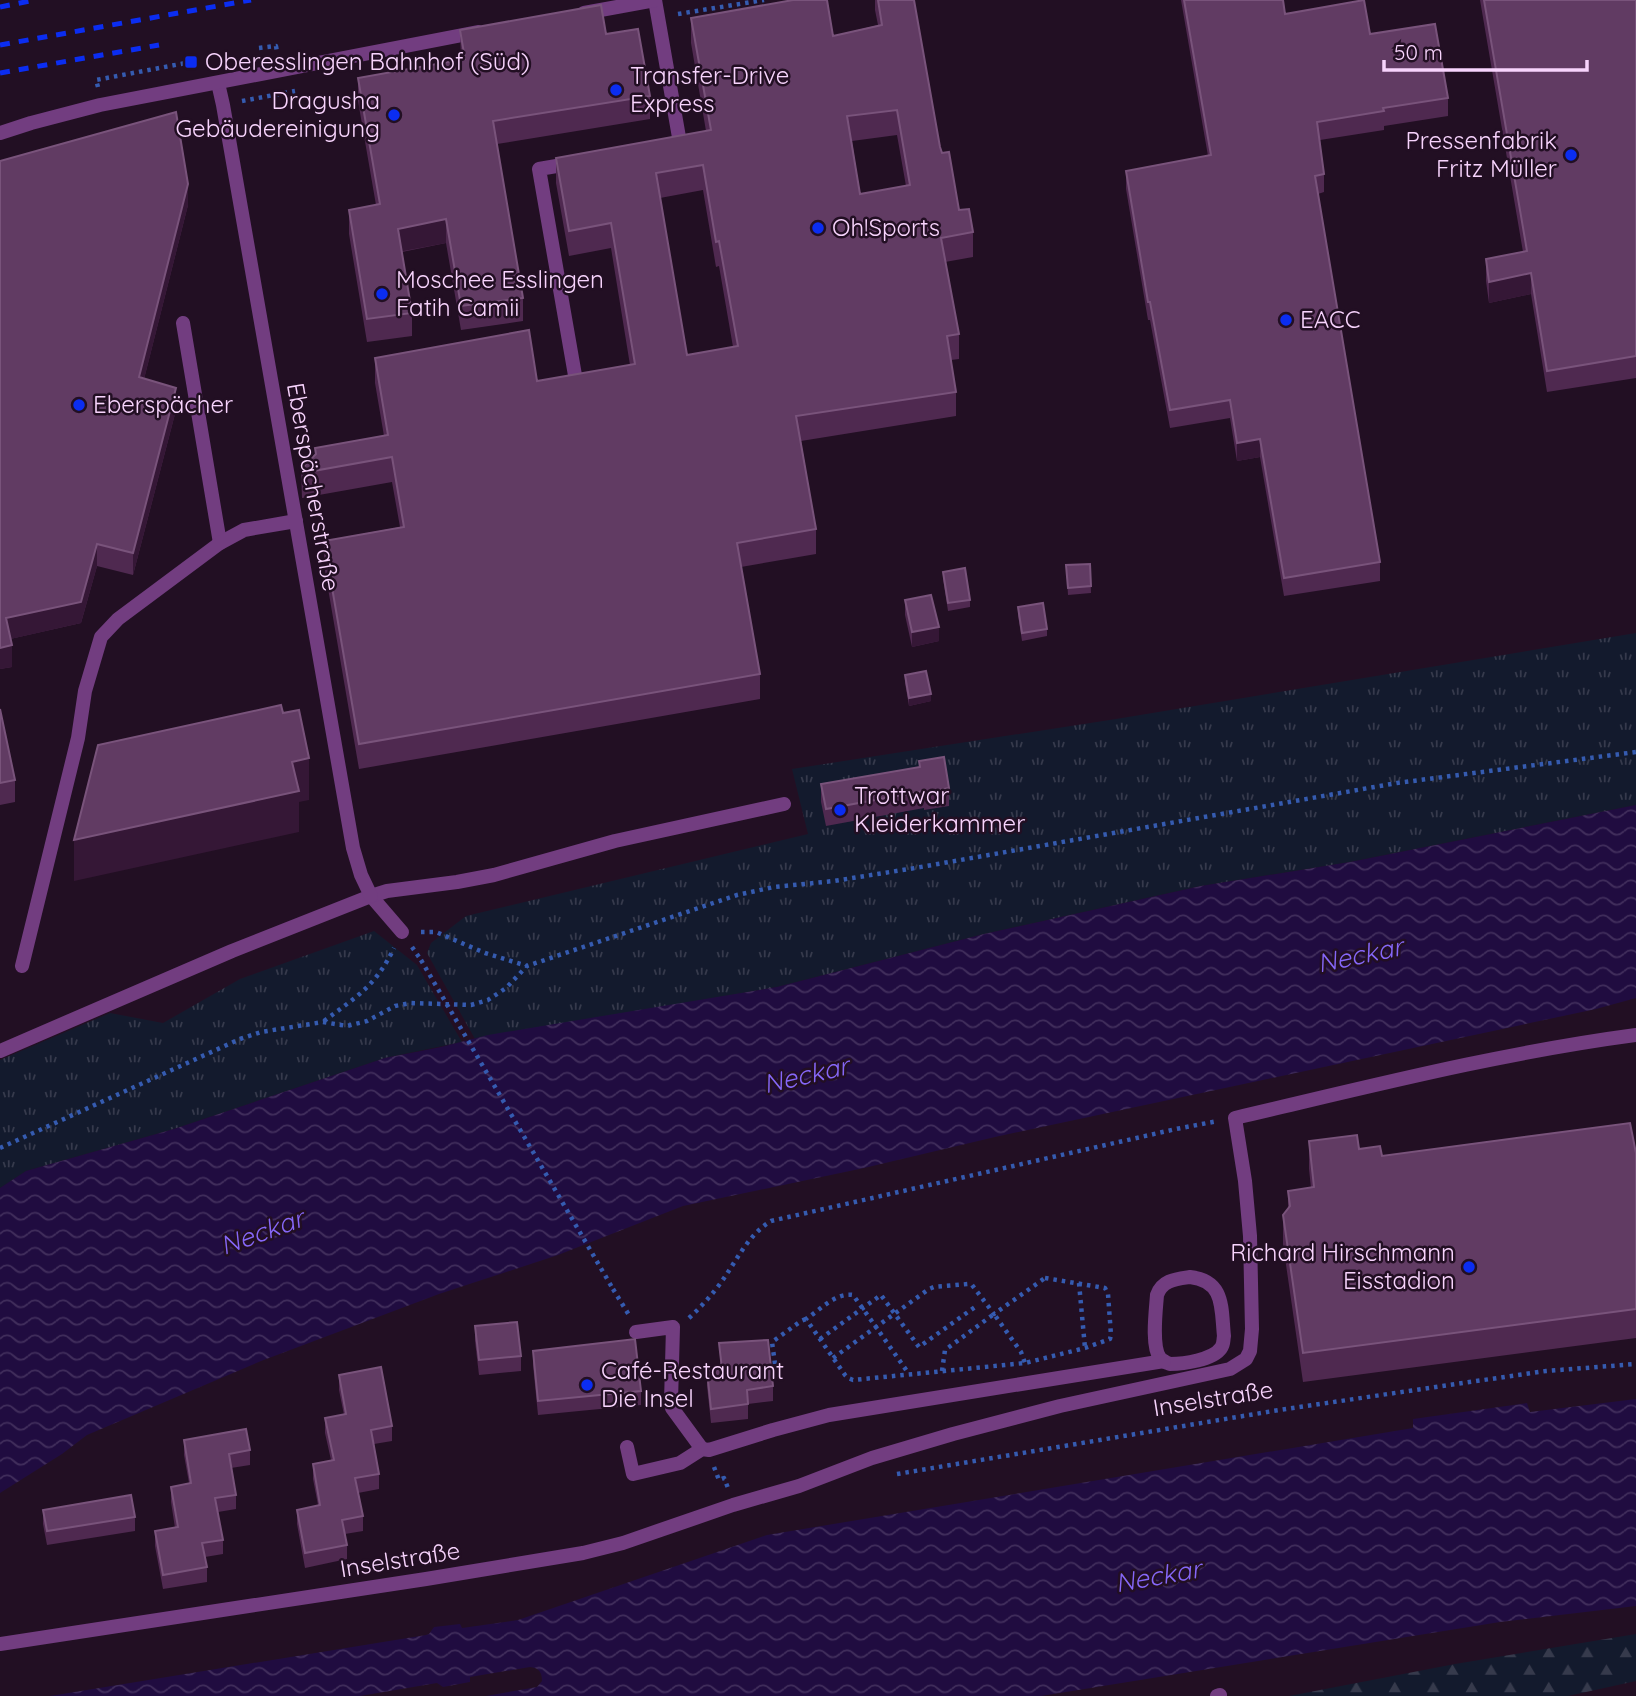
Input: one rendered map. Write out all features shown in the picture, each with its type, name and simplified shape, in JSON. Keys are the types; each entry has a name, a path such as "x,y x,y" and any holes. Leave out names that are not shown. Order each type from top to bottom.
{"street":[{"path":"575,14 655,0 680,143 654,148"},
{"path":"0,133 31,122 100,105 492,29"},
{"name":"Eberspächerstraße","path":"211,84 223,105 353,848 371,896 402,932"},
{"path":"576,381 538,170 590,160"},
{"path":"183,323 220,543"},
{"path":"22,966 78,738 85,691 101,637 118,619 220,543 244,530 296,521"},
{"path":"0,1051 232,951 371,896 387,891 494,875 615,841 784,804"},
{"path":"1234,1118 1445,1069 1570,1044 1636,1035"},
{"name":"Inselstraße","path":"0,1644 386,1586 583,1553 623,1543 799,1486 897,1450 1060,1406 1230,1369 1245,1359 1250,1351 1252,1329 1250,1236 1245,1181 1234,1118"},
{"path":"627,1447 633,1474 680,1464 705,1450 829,1415 1170,1363 1208,1358 1220,1349 1224,1336 1218,1292 1214,1286 1200,1278 1176,1279 1167,1282 1158,1290 1156,1343 1159,1357 1170,1363 1178,1379"},
{"path":"636,1332 673,1326 672,1408 705,1450"}],"path":[{"path":"659,17 764,0"},
{"path":"0,1148 240,1039 261,1032 323,1022 346,1026 367,1021 395,1006 411,1003 471,1005 488,1000 506,988 527,966 737,895 774,887 915,869 1397,783 1636,752"},
{"path":"323,1022 377,978 402,932 436,932 485,953 527,966"},
{"path":"421,960 629,1315 636,1332"},
{"path":"673,1326 684,1322 702,1306 750,1240 760,1228 771,1221 1234,1118"},
{"path":"806,1319 848,1378 853,1380 1025,1363 1085,1348 1110,1339 1108,1294 1105,1288 1045,1278 945,1350 942,1371"},
{"path":"1079,1283 1085,1348"},
{"path":"833,1357 934,1287 968,1284 994,1314 1021,1352 1025,1363"},
{"path":"775,1364 772,1342 843,1295 853,1295 909,1374"},
{"path":"820,1339 881,1295 919,1347 975,1307"},
{"name":"Inselstraße","path":"894,1475 1273,1411 1546,1371 1636,1364"},
{"path":"705,1450 719,1480 724,1478 733,1506"}],"green space":[{"path":"1636,633 1636,805 1350,862 1201,886 984,934 777,987 475,1039 427,953 431,943 466,916 808,834 792,769 1116,719"},
{"path":"374,931 417,965 462,1042 385,1058 174,1129 26,1171 0,1188 0,1060 110,1013 163,1023 240,979"},
{"path":"1636,1634 1636,1681 1568,1696 1289,1696 1455,1664"}],"water":[{"name":"Neckar","path":"1636,805 1636,998 1596,1009 683,1206 558,1255 439,1294 261,1361 87,1435 0,1493 0,1188 26,1171 174,1129 385,1058 488,1035 777,987 984,934 1201,886 1350,862"},
{"name":"Neckar","path":"1636,1399 1636,1606 1500,1622 1041,1696 486,1696 537,1687 542,1681 541,1675 538,1669 530,1667 470,1677 470,1682 443,1687 437,1683 360,1696 50,1696 426,1635 434,1627 460,1624 462,1628 518,1620 767,1535 1413,1428 1413,1419 1527,1403 1530,1412"}],"building":[{"path":"793,0 827,0 833,36 882,25 878,0 914,0 940,147 942,153 949,152 959,210 969,209 973,232 941,238 959,334 947,336 956,392 796,416 816,529 737,543 760,674 359,744 324,541 404,527 392,457 302,473 301,469 316,454 315,448 388,435 375,358 529,330 537,381 635,364 611,223 569,231 556,158 711,130 691,18","holes":["897,110 910,185 860,194 847,116","703,165 738,346 687,355 656,173"]},
{"name":"EACC","path":"1184,0 1283,0 1285,14 1364,0 1370,34 1435,24 1448,98 1317,122 1324,174 1315,176 1380,562 1284,578 1260,439 1237,443 1230,400 1170,410 1126,171 1211,155"},
{"name":"Pressenfabrik Fritz Müller","path":"1484,0 1636,0 1636,356 1547,371 1531,273 1489,282 1486,259 1527,251"},
{"path":"601,5 606,34 638,29 650,96 493,121 523,298 461,306 446,219 398,229 412,313 367,319 349,210 380,204 358,78 465,59 460,30"},
{"name":"Eberspächer","path":"176,112 188,184 139,377 176,388 133,553 97,544 81,602 6,618 12,645 0,648 0,161"},
{"path":"1090,564 1091,586 1068,588 1066,565"},
{"path":"965,568 970,600 948,603 943,572"},
{"path":"931,595 939,627 912,632 905,600"},
{"path":"1043,603 1047,629 1022,633 1018,607"},
{"path":"926,671 931,694 909,698 905,675"},
{"path":"281,705 283,713 299,710 309,758 292,762 299,791 74,840 98,745"},
{"path":"0,709 15,780 0,783"},
{"path":"944,757 949,788 826,809 821,784 920,767 919,761"},
{"name":"Richard Hirschmann Eisstadion","path":"1630,1123 1636,1153 1636,1309 1303,1353 1283,1215 1290,1206 1288,1191 1314,1187 1309,1141 1357,1135 1359,1149 1380,1146 1382,1156"},
{"path":"517,1322 521,1356 479,1360 475,1326"},
{"name":"Café-Restaurant Die Insel","path":"635,1339 641,1391 538,1401 533,1351"},
{"path":"768,1340 773,1386 747,1390 748,1404 711,1409 707,1371 722,1369 719,1343"},
{"path":"381,1367 392,1426 371,1430 379,1474 355,1478 363,1516 342,1520 347,1545 305,1553 297,1510 320,1505 313,1464 334,1460 325,1418 346,1414 339,1375"},
{"path":"246,1429 250,1450 229,1454 236,1495 215,1498 223,1540 202,1543 207,1567 163,1575 155,1531 178,1527 171,1487 191,1483 184,1440"},
{"path":"131,1495 135,1517 47,1531 43,1510"}],"railway":[{"path":"0,7 35,0"},
{"path":"0,45 251,0"},
{"path":"0,73 159,45"}],"place":[{"name":"Oberesslingen Bahnhof (Süd)","path":"191,62"},
{"name":"Transfer-Drive Express","path":"616,90"},
{"name":"Dragusha Gebäudereinigung","path":"394,115"},
{"name":"Pressenfabrik Fritz Müller","path":"1571,155"},
{"name":"Oh!Sports","path":"818,228"},
{"name":"Moschee Esslingen Fatih Camii","path":"382,294"},
{"name":"EACC","path":"1286,320"},
{"name":"Eberspächer","path":"79,405"},
{"name":"Trottwar Kleiderkammer","path":"840,810"},
{"name":"Richard Hirschmann Eisstadion","path":"1469,1267"},
{"name":"Café-Restaurant Die Insel","path":"587,1385"}]}
